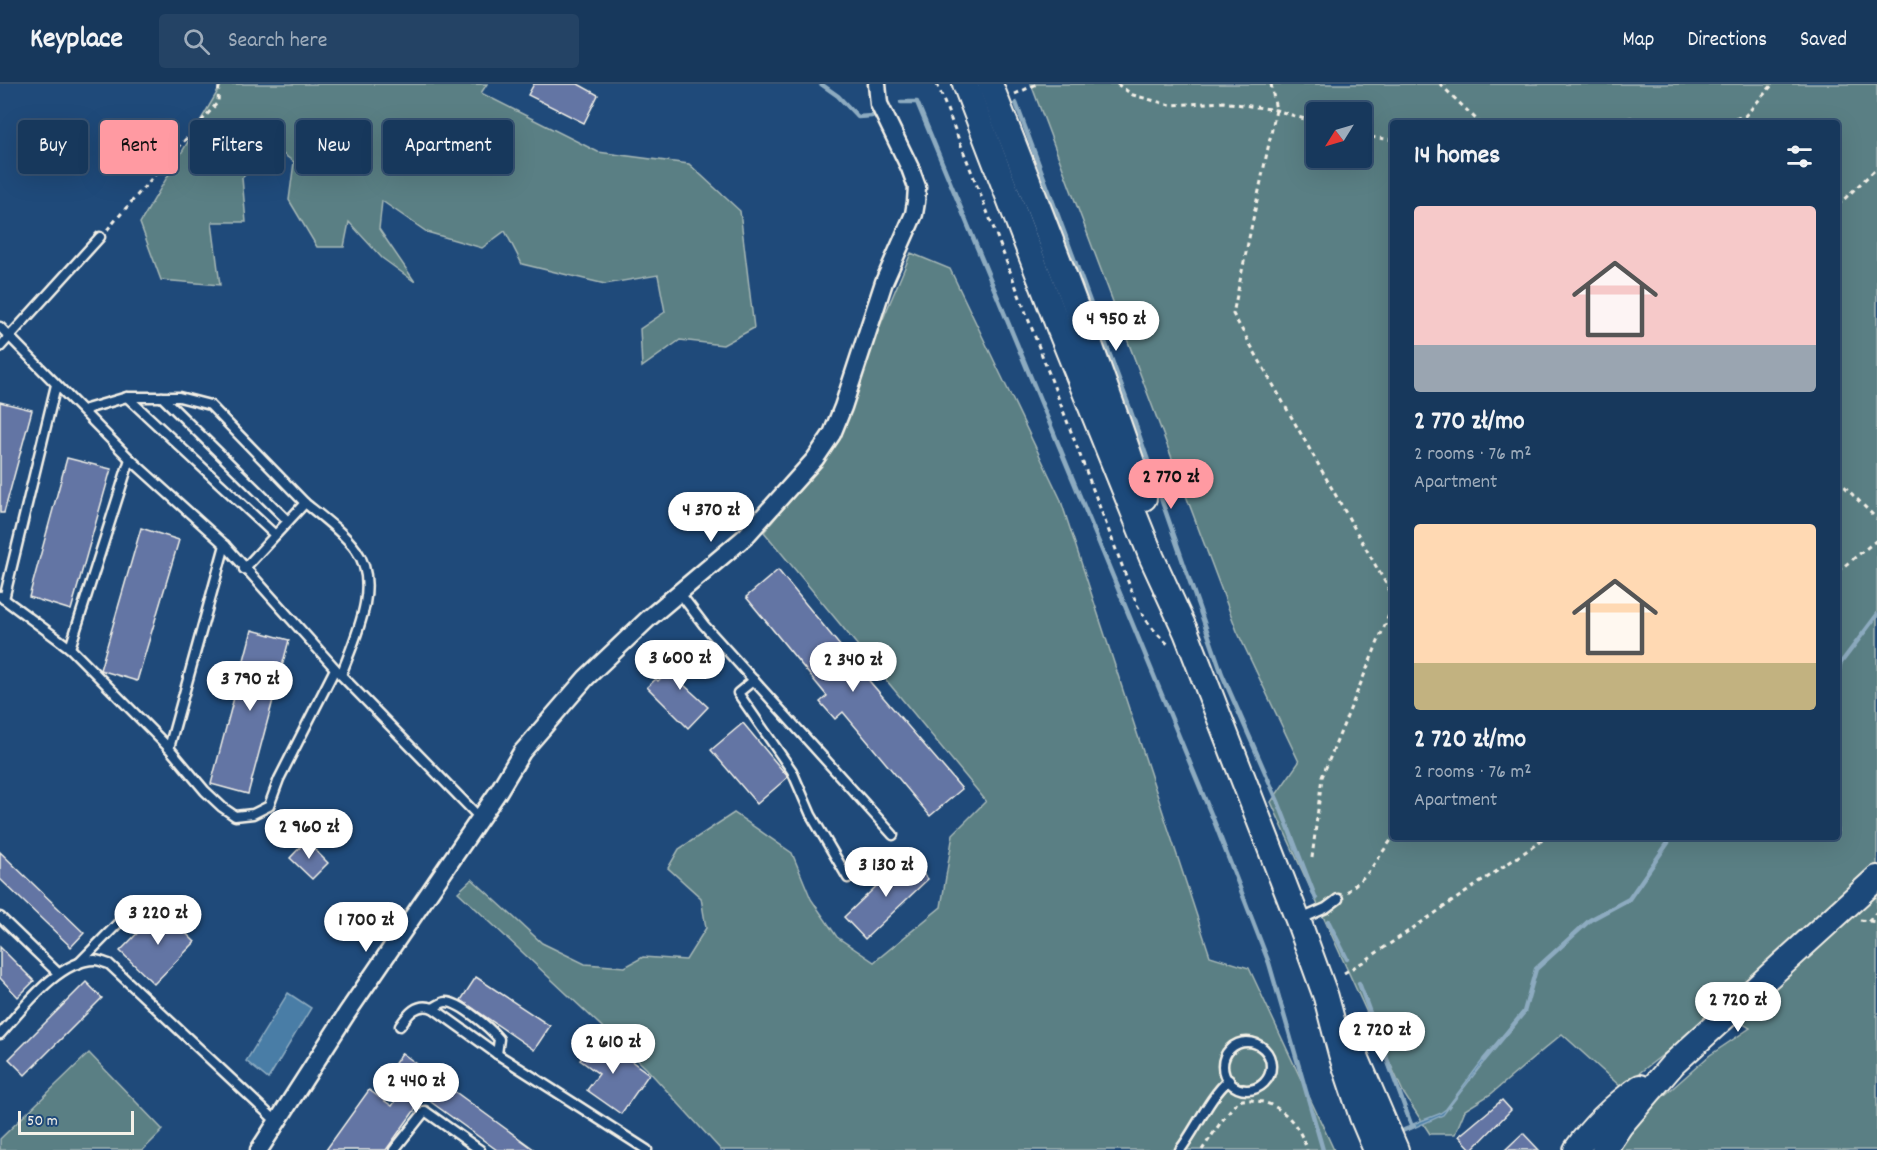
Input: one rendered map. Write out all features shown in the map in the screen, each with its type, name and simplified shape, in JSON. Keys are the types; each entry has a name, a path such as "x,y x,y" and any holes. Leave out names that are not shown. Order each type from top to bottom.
{"main road":[{"path":"965,84 1059,328 1152,558 1179,640 1298,920 1326,997 1349,1082 1377,1150"},
{"path":"994,93 1112,401 1164,554 1179,640"},
{"path":"1604,1150 1620,1126 1673,1064 1877,878"},
{"path":"1326,997 1354,1051 1396,1150"},
{"path":"1576,1150 1607,1113 1624,1098 1673,1064"}],"street":[{"path":"259,1150 346,1013 508,778 522,752 586,678 649,618 745,537 815,459 832,434 884,282 914,214 916,201 917,187 879,104 877,84"}],"lane":[{"path":"0,347 100,237"},
{"path":"0,327 130,459 225,545 338,672 480,818"},
{"path":"56,385 2,598 70,648 169,748 205,791 222,807 235,816 253,814 269,806 279,780 338,672 364,613 367,578 357,551 304,502 210,405 179,397 127,397 83,410"},
{"path":"127,397 275,535"},
{"path":"162,397 288,520"},
{"path":"70,648 130,459"},
{"path":"244,569 304,502"},
{"path":"169,748 225,545"},
{"path":"679,592 704,625 893,835"},
{"path":"754,680 738,693 792,771 811,814 848,878"},
{"path":"1298,920 1326,908 1338,899"},
{"path":"77,964 141,900"},
{"path":"0,917 58,974"},
{"path":"0,1034 58,974 77,964 95,960 109,964 276,1121"},
{"path":"433,1008 444,1002 471,1014 499,1039 497,1054"},
{"path":"400,1026 408,1013 418,1007 433,1008 497,1054 647,1150"},
{"path":"1246,1042 1254,1043 1267,1052 1271,1067 1269,1075 1258,1087 1242,1089 1229,1080 1224,1067 1228,1052 1233,1047 1246,1042"},
{"path":"1180,1150 1194,1131 1218,1089 1229,1080"},
{"path":"394,1150 425,1111 480,1150"}],"path":[{"path":"100,237 218,102 219,84"},
{"path":"937,84 1137,605 1154,632 1179,640"},
{"path":"994,93 1036,84"},
{"path":"1117,84 1133,95 1170,105 1223,102 1276,110 1306,120"},
{"path":"1271,84 1276,110 1233,314 1390,591"},
{"path":"1440,84 1477,120"},
{"path":"1730,120 1745,116 1773,84"},
{"path":"1619,120 1631,118 1644,120"},
{"path":"1372,137 1390,140"},
{"path":"1840,203 1877,168"},
{"path":"1840,482 1877,519"},
{"path":"1840,569 1877,540"},
{"path":"1312,858 1322,777 1390,613"},
{"path":"1338,899 1367,874 1392,840"},
{"path":"1344,973 1543,840"},
{"path":"1868,921 1877,912"},
{"path":"1202,1150 1237,1102 1247,1099 1263,1101 1278,1107 1292,1122 1307,1150"}],"green space":[{"path":"222,84 487,84 481,93 598,152 689,164 740,211 754,328 723,345 680,340 642,367 640,329 665,312 658,275 605,284 522,264 505,231 482,248 427,232 382,201 379,229 415,282 382,258 349,222 344,247 317,247 289,200 294,162 284,155 284,120 201,120"},
{"path":"1031,84 1877,84 1877,1150 1616,1150 1630,1126 1710,1055 1750,1028 1740,1022 1710,1013 1682,1040 1621,1087 1562,1034 1491,1094 1465,1110 1455,1134 1430,1134 1404,1094 1271,802 1299,762 1237,631"},
{"path":"190,138 190,174 246,174 242,178 246,222 212,222 220,285 161,280 140,223 169,174 178,174 178,159"},
{"path":"911,253 950,269 1060,498 1210,956 1249,968 1334,1150 721,1150 646,1068 458,892 472,879 542,943 585,964 625,967 643,957 686,960 706,928 701,898 668,868 679,849 734,813 792,853 811,899 837,937 874,962 941,907 953,834 986,801 764,532 841,437 869,352"},
{"path":"89,1053 163,1130 143,1150 0,1150 0,1139"}],"water":[{"path":"288,993 311,1008 268,1079 246,1061"},
{"path":"1485,1057 1487,1058 1443,1115 1409,1130 1408,1126 1446,1109"}],"building":[{"path":"534,84 578,84 598,95 584,123 528,95"},
{"path":"0,402 32,410 4,513 0,513"},
{"path":"67,458 111,469 71,610 29,597"},
{"path":"141,528 179,540 137,681 100,670"},
{"path":"778,570 962,789 930,816 843,712 835,719 820,702 827,696 746,597"},
{"path":"252,630 289,640 248,794 211,784"},
{"path":"686,652 701,666 683,684 708,707 688,728 647,687 656,679 658,681"},
{"path":"743,723 788,777 757,804 711,750"},
{"path":"306,841 328,863 312,879 290,858"},
{"path":"0,852 84,933 71,947 0,879"},
{"path":"907,857 928,879 865,939 844,917"},
{"path":"161,909 195,942 154,984 120,951"},
{"path":"0,947 34,981 18,997 0,978"},
{"path":"476,977 550,1026 534,1050 461,1000"},
{"path":"86,982 102,998 25,1075 9,1059"},
{"path":"597,1036 649,1074 621,1114 587,1090 599,1074 580,1060"},
{"path":"402,1053 535,1150 497,1150 424,1097 386,1150 326,1150 369,1090 392,1106 407,1085 389,1072"},
{"path":"1502,1100 1511,1110 1472,1150 1459,1136"},
{"path":"1523,1133 1539,1150 1505,1150"}],"waterway":[{"path":"821,84 838,96 858,117 872,116"},
{"path":"901,102 917,102 1216,826 1269,963 1323,1150"},
{"path":"1016,103 1130,409 1222,674 1279,804 1316,899"},
{"path":"1840,664 1877,615"},
{"path":"1484,1060 1524,1012 1536,969 1590,920 1629,899 1670,840"},
{"path":"1328,921 1347,959"},
{"path":"1359,983 1412,1127"},
{"path":"1402,1131 1414,1126"}]}
